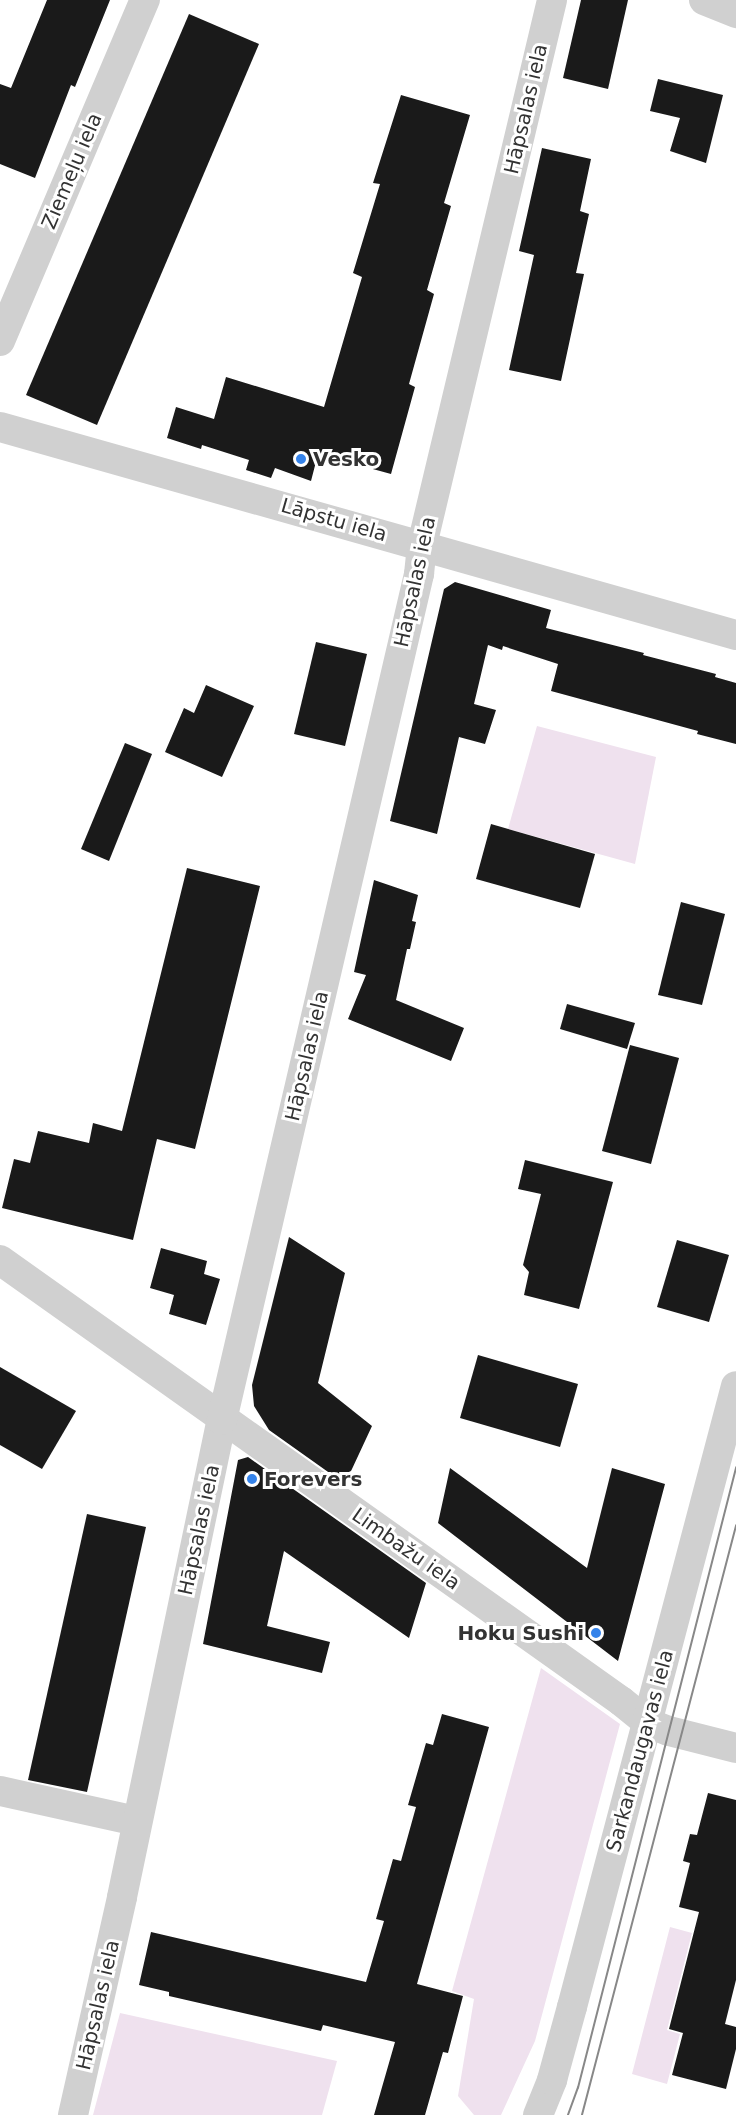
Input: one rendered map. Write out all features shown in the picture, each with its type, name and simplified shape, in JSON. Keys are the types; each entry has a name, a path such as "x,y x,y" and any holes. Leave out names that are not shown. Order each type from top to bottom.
{"street":[{"name":"Ziemeļu iela","path":"0,341 145,0"},
{"name":"Hāpsalas iela","path":"73,2115 122,1897 136,1821 222,1420 419,574 422,545 552,0"},
{"path":"704,0 736,13"},
{"name":"Lāpstu iela","path":"0,427 736,635"},
{"name":"Limbažu iela","path":"0,1260 222,1420 621,1701 648,1723 682,1735 736,1748"},
{"name":"Sarkandaugavas iela","path":"538,2115 552,2080 572,2007 736,1386"},
{"path":"0,1791 136,1821"}],"shaded area":[{"path":"537,726 656,757 635,864 508,829"},
{"path":"541,1668 620,1724 535,2041 501,2115 474,2115 458,2096 474,1999 452,1991"},
{"path":"670,1927 692,1933 667,2030 680,2034 667,2084 632,2074"},
{"path":"120,2013 337,2061 322,2115 93,2115"}],"building":[{"path":"47,0 110,0 75,87 71,85 35,178 0,164 0,84 11,88"},
{"path":"581,0 628,0 608,89 563,78"},
{"path":"189,14 259,44 97,425 26,395"},
{"path":"658,79 723,95 706,163 670,151 680,118 650,111"},
{"path":"401,95 470,115 444,203 451,206 427,290 434,294 409,384 415,387 391,474 318,454 311,481 275,468 271,478 246,470 249,460 202,445 201,449 167,438 176,407 214,419 226,377 324,407 362,277 353,273 380,184 373,183"},
{"path":"542,148 591,159 580,211 589,214 576,273 584,274 561,381 509,370 534,255 519,251"},
{"path":"455,582 551,610 546,628 644,653 643,655 716,674 715,677 736,683 736,744 697,734 698,731 551,691 558,664 503,646 502,650 488,645 474,704 496,710 485,744 459,737 437,834 390,821 444,589"},
{"path":"316,642 367,654 345,746 294,734"},
{"path":"206,685 254,706 222,777 165,752 184,708 194,713"},
{"path":"125,743 152,754 109,861 81,849"},
{"path":"491,824 595,854 580,908 476,879"},
{"path":"187,868 260,886 195,1149 157,1139 133,1240 2,1208 14,1159 30,1163 38,1131 89,1143 93,1123 122,1131"},
{"path":"374,880 418,895 412,921 416,922 410,949 407,949 396,1000 464,1028 451,1061 348,1019 366,975 354,972"},
{"path":"681,902 725,914 702,1005 658,995"},
{"path":"567,1004 635,1023 627,1049 560,1029"},
{"path":"630,1045 679,1058 651,1164 602,1151"},
{"path":"525,1160 613,1182 579,1309 524,1295 529,1272 523,1265 541,1194 518,1189"},
{"path":"289,1237 345,1273 318,1383 372,1426 345,1484 269,1430 254,1406 252,1385"},
{"path":"677,1240 729,1255 709,1322 657,1307"},
{"path":"161,1248 207,1261 204,1274 220,1279 206,1325 169,1314 174,1295 150,1288"},
{"path":"478,1355 578,1384 560,1447 460,1418"},
{"path":"0,1367 76,1411 42,1469 0,1445"},
{"path":"248,1457 426,1583 409,1638 284,1551 267,1626 330,1642 322,1673 203,1644 238,1460"},
{"path":"450,1468 587,1568 612,1468 665,1484 618,1661 438,1523"},
{"path":"87,1514 146,1527 87,1792 28,1780"},
{"path":"442,1714 489,1727 417,1984 463,1996 448,2053 443,2052 425,2115 374,2115 395,2042 323,2025 321,2031 169,1996 169,1992 139,1985 151,1932 366,1982 384,1921 376,1919 393,1859 401,1861 416,1807 408,1805 426,1743 433,1745"},
{"path":"708,1793 736,1800 736,1980 725,2024 736,2027 736,2049 726,2089 672,2075 683,2033 669,2029 699,1912 679,1907 690,1863 683,1861 690,1834 697,1835"}],"tram line":[{"path":"568,2115 578,2088 736,1468"},
{"path":"582,2115 736,1526"}],"place":[{"name":"Vesko","path":"301,459"},
{"name":"Forevers","path":"252,1479"},
{"name":"Hoku Sushi","path":"596,1633"}]}
